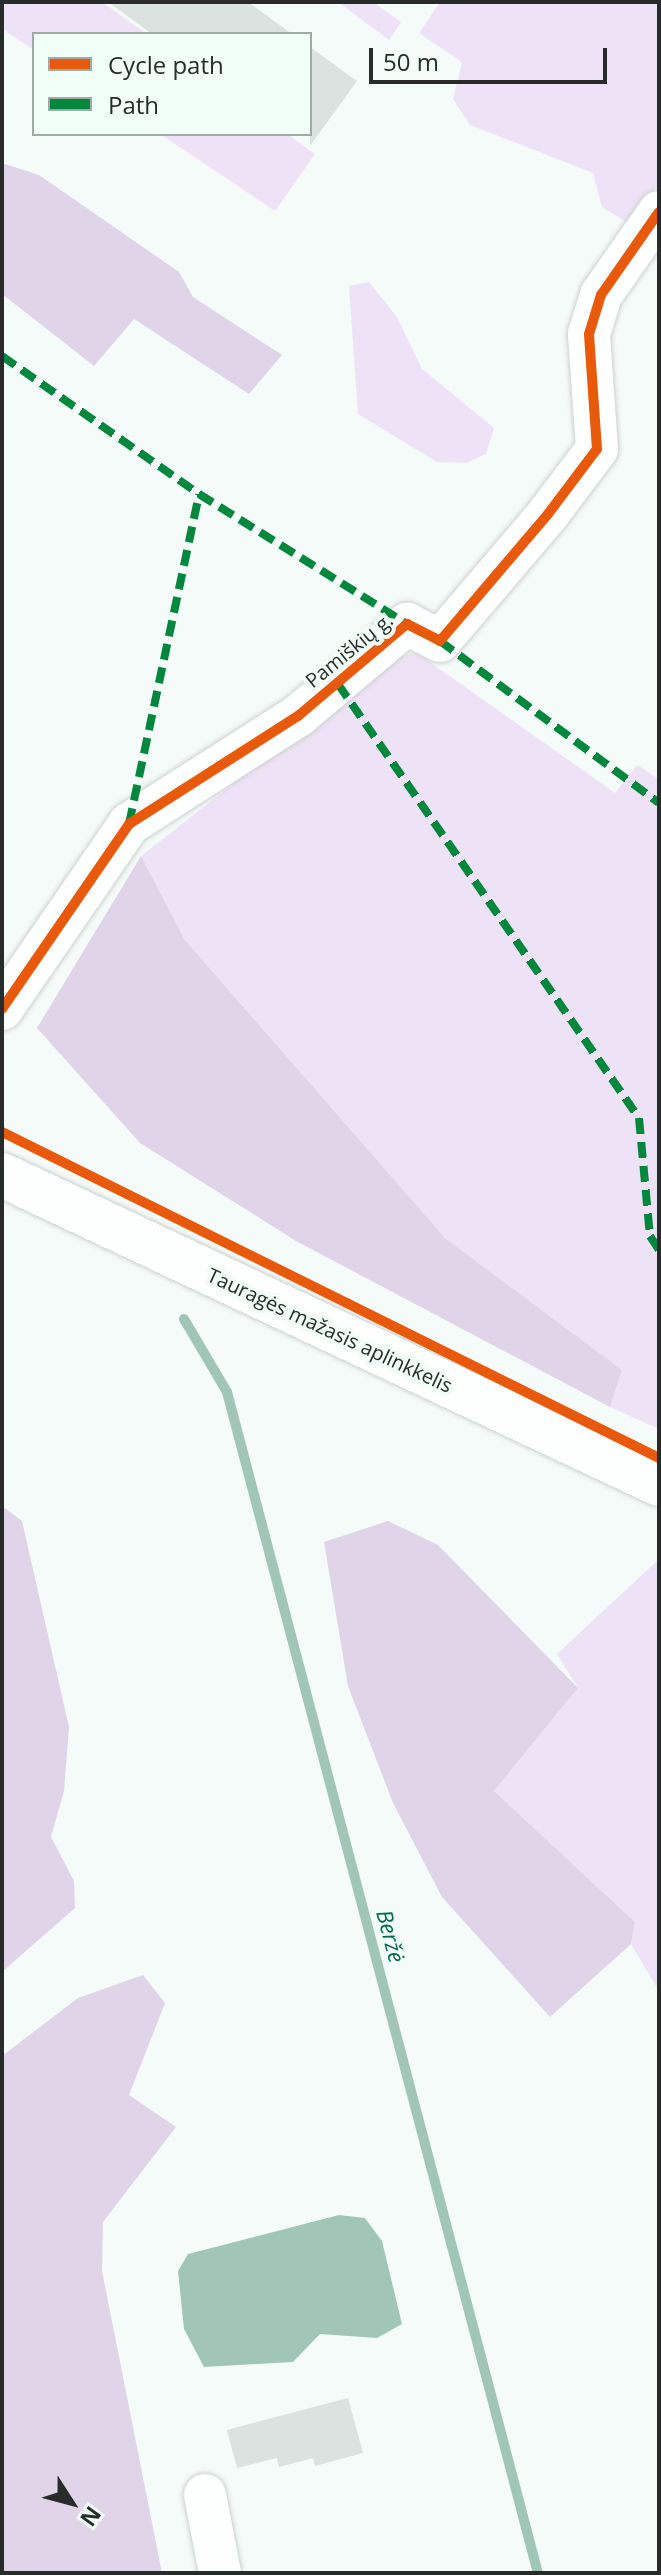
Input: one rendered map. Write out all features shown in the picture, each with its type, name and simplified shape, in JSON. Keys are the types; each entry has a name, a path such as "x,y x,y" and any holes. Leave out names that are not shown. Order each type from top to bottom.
{"main road":[{"name":"Tauragės mažasis aplinkkelis","path":"2,1175 659,1484"}],"street":[{"name":"Pamiškių g.","path":"2,1009 129,824 298,716 407,624 440,641 548,514 597,449 589,334 601,295 659,212"},
{"path":"205,2495 220,2573"}],"shaded area":[{"path":"2,2 102,2 144,32 32,32 32,49 2,29"},
{"path":"338,2 373,2 401,22 389,40"},
{"path":"440,2 659,2 659,184 628,223 602,207 593,173 470,125 453,99 462,62 419,33"},
{"path":"163,136 290,136 315,154 275,211"},
{"path":"2,163 39,175 179,272 193,297 282,355 249,394 134,319 94,366 2,294"},
{"path":"369,282 397,317 422,369 494,428 486,454 466,463 437,462 358,414 349,286"},
{"path":"417,653 615,793 637,765 659,779 659,1429 610,1407 622,1370 445,1238 185,940 141,856 395,657"},
{"path":"141,856 185,940 445,1238 622,1370 610,1407 296,1241 140,1143 37,1028"},
{"path":"2,1506 22,1521 69,1727 64,1791 51,1837 74,1881 75,1908 2,1972"},
{"path":"388,1521 438,1545 578,1688 494,1791 635,1922 631,1944 550,2017 442,1897 393,1803 348,1686 324,1542"},
{"path":"659,1559 659,1991 631,1944 635,1922 494,1791 578,1688 557,1654"},
{"path":"143,1975 165,2003 129,2095 176,2127 103,2222 102,2271 162,2573 2,2573 2,2056 78,1998"},
{"path":"339,2215 365,2218 382,2241 402,2324 377,2338 320,2334 293,2362 204,2367 184,2329 178,2271 188,2254"}],"building":[{"path":"108,2 248,2 289,32 149,32"},
{"path":"312,48 357,81 310,146 312,136"},
{"path":"348,2398 363,2453 315,2466 313,2458 279,2467 277,2458 237,2468 227,2430"}],"waterway":[{"name":"Beržė","path":"184,1319 227,1392 538,2573"}],"marked path":[{"path":"2,356 199,494 407,624"},
{"path":"129,824 199,494"},
{"path":"440,641 659,803"},
{"path":"338,684 639,1118 650,1236 659,1250"}],"cycle path":[{"path":"2,1009 129,824 298,716 407,624 440,641 548,514 597,449 589,334 601,295 659,212"},
{"path":"2,1132 659,1458"}]}
